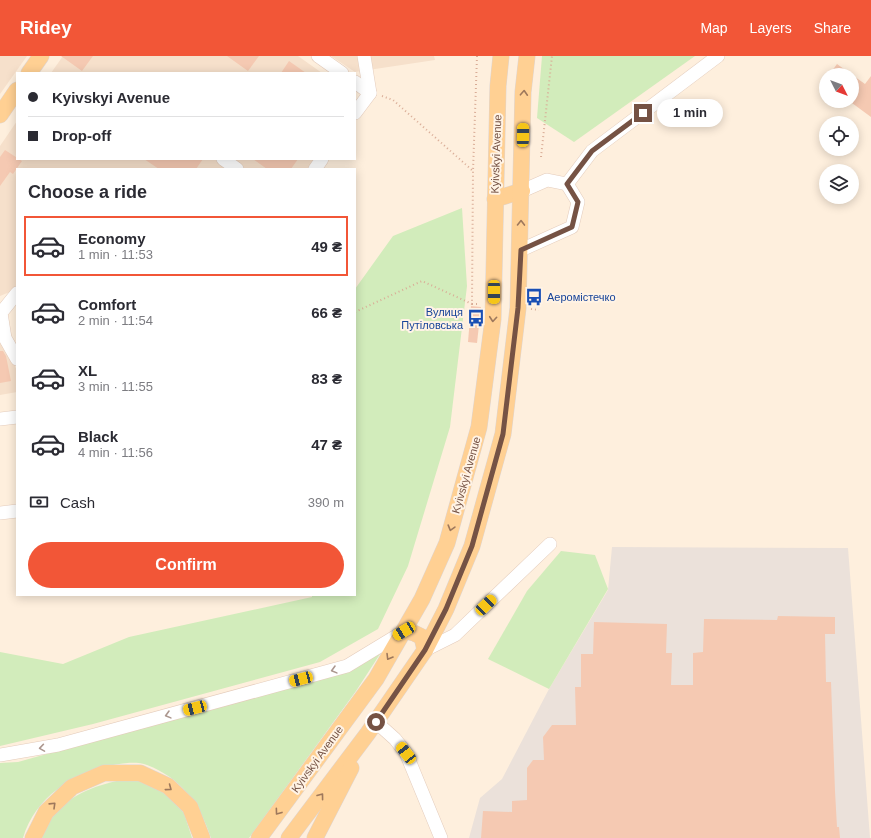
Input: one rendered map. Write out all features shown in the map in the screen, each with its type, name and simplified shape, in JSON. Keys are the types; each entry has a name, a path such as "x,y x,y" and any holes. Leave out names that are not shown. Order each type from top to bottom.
{"main road":[{"path":"30,72 41,56"},
{"name":"Kyivskyi Avenue","path":"259,838 376,679 422,599 447,542 480,427 493,319 494,199 498,86 502,56"},
{"path":"289,838 372,727 425,650 446,609 472,546 503,434 518,308 521,250 524,92 528,56"},
{"path":"0,115 16,91"},
{"path":"494,199 522,191"},
{"path":"494,249 521,250"},
{"path":"422,599 426,610 436,614 446,609"},
{"path":"404,631 414,633 422,637 425,650"},
{"path":"315,838 372,727"},
{"path":"33,838 46,812 72,787 104,773 140,773 168,786 190,807 202,838"}],"street":[{"path":"318,56 341,72"},
{"path":"356,112 370,93 364,56"},
{"path":"567,184 592,151 718,56"},
{"path":"356,83 370,93"},
{"path":"224,160 236,168"},
{"path":"521,250 572,227 578,202 567,184 546,180 522,191"},
{"path":"16,293 1,313 5,338 16,357"},
{"path":"0,420 16,417"},
{"path":"0,513 16,511"},
{"path":"425,650 455,635 550,544"},
{"path":"0,755 58,745 347,666 404,631"},
{"path":"372,727 395,739 406,753 441,838"}],"path":[{"path":"356,312 422,281 472,304 473,171 477,56"},
{"path":"541,157 552,56"},
{"path":"370,93 394,100 473,171"}],"shaded area":[{"path":"0,56 27,56 0,94"},
{"path":"63,56 298,56 321,72 52,72"},
{"path":"331,56 434,56 435,60 355,72"},
{"path":"16,122 16,160 315,160 310,168 16,168 16,289 0,296 0,146"},
{"path":"0,330 16,369 16,392 0,395"},
{"path":"612,547 848,548 870,838 469,838 480,798 502,779 549,689 608,590"}],"green space":[{"path":"542,56 695,56 574,142 537,118"},
{"path":"462,208 467,286 450,427 408,566 378,629 320,662 93,724 0,746 0,652 63,664 129,637 312,596 356,596 356,288 393,236"},
{"path":"561,551 595,555 608,589 549,689 488,659 527,591"},
{"path":"382,651 356,691 249,838 211,838 195,803 170,777 159,770 143,764 126,763 98,769 70,781 46,799 36,810 23,838 0,838 0,763 18,762 347,670"},
{"path":"127,779 149,782 169,796 184,813 192,838 42,838 53,816 68,801 96,787"}],"building":[{"path":"61,56 93,56 82,71"},
{"path":"227,56 259,56 248,71"},
{"path":"289,61 305,72 282,72"},
{"path":"837,64 843,68 834,68"},
{"path":"871,76 871,117 859,108 859,80 865,84"},
{"path":"5,150 16,157 16,160 22,161 13,174 10,172 0,186 0,157"},
{"path":"146,160 202,160 197,168 158,168"},
{"path":"254,160 297,160 292,168 266,168"},
{"path":"471,306 481,307 477,343 468,342"},
{"path":"0,351 3,351 6,356 11,381 0,383"},
{"path":"778,616 835,617 835,634 825,634 826,682 831,682 837,827 839,827 840,838 481,838 483,811 512,812 512,801 527,800 527,768 533,760 544,760 543,737 552,725 576,725 575,687 581,687 581,654 593,654 594,622 667,624 666,653 672,653 671,685 693,685 693,653 703,652 704,619 777,620"}],"place":[{"name":"Аеромістечко","path":"534,297"},
{"name":"Вулиця Путіловська","path":"476,318"}],"route":[{"path":"376,722 425,650 446,609 472,546 503,434 518,308 521,250 549,239 572,227 578,202 567,184 592,151 643,113"}]}
